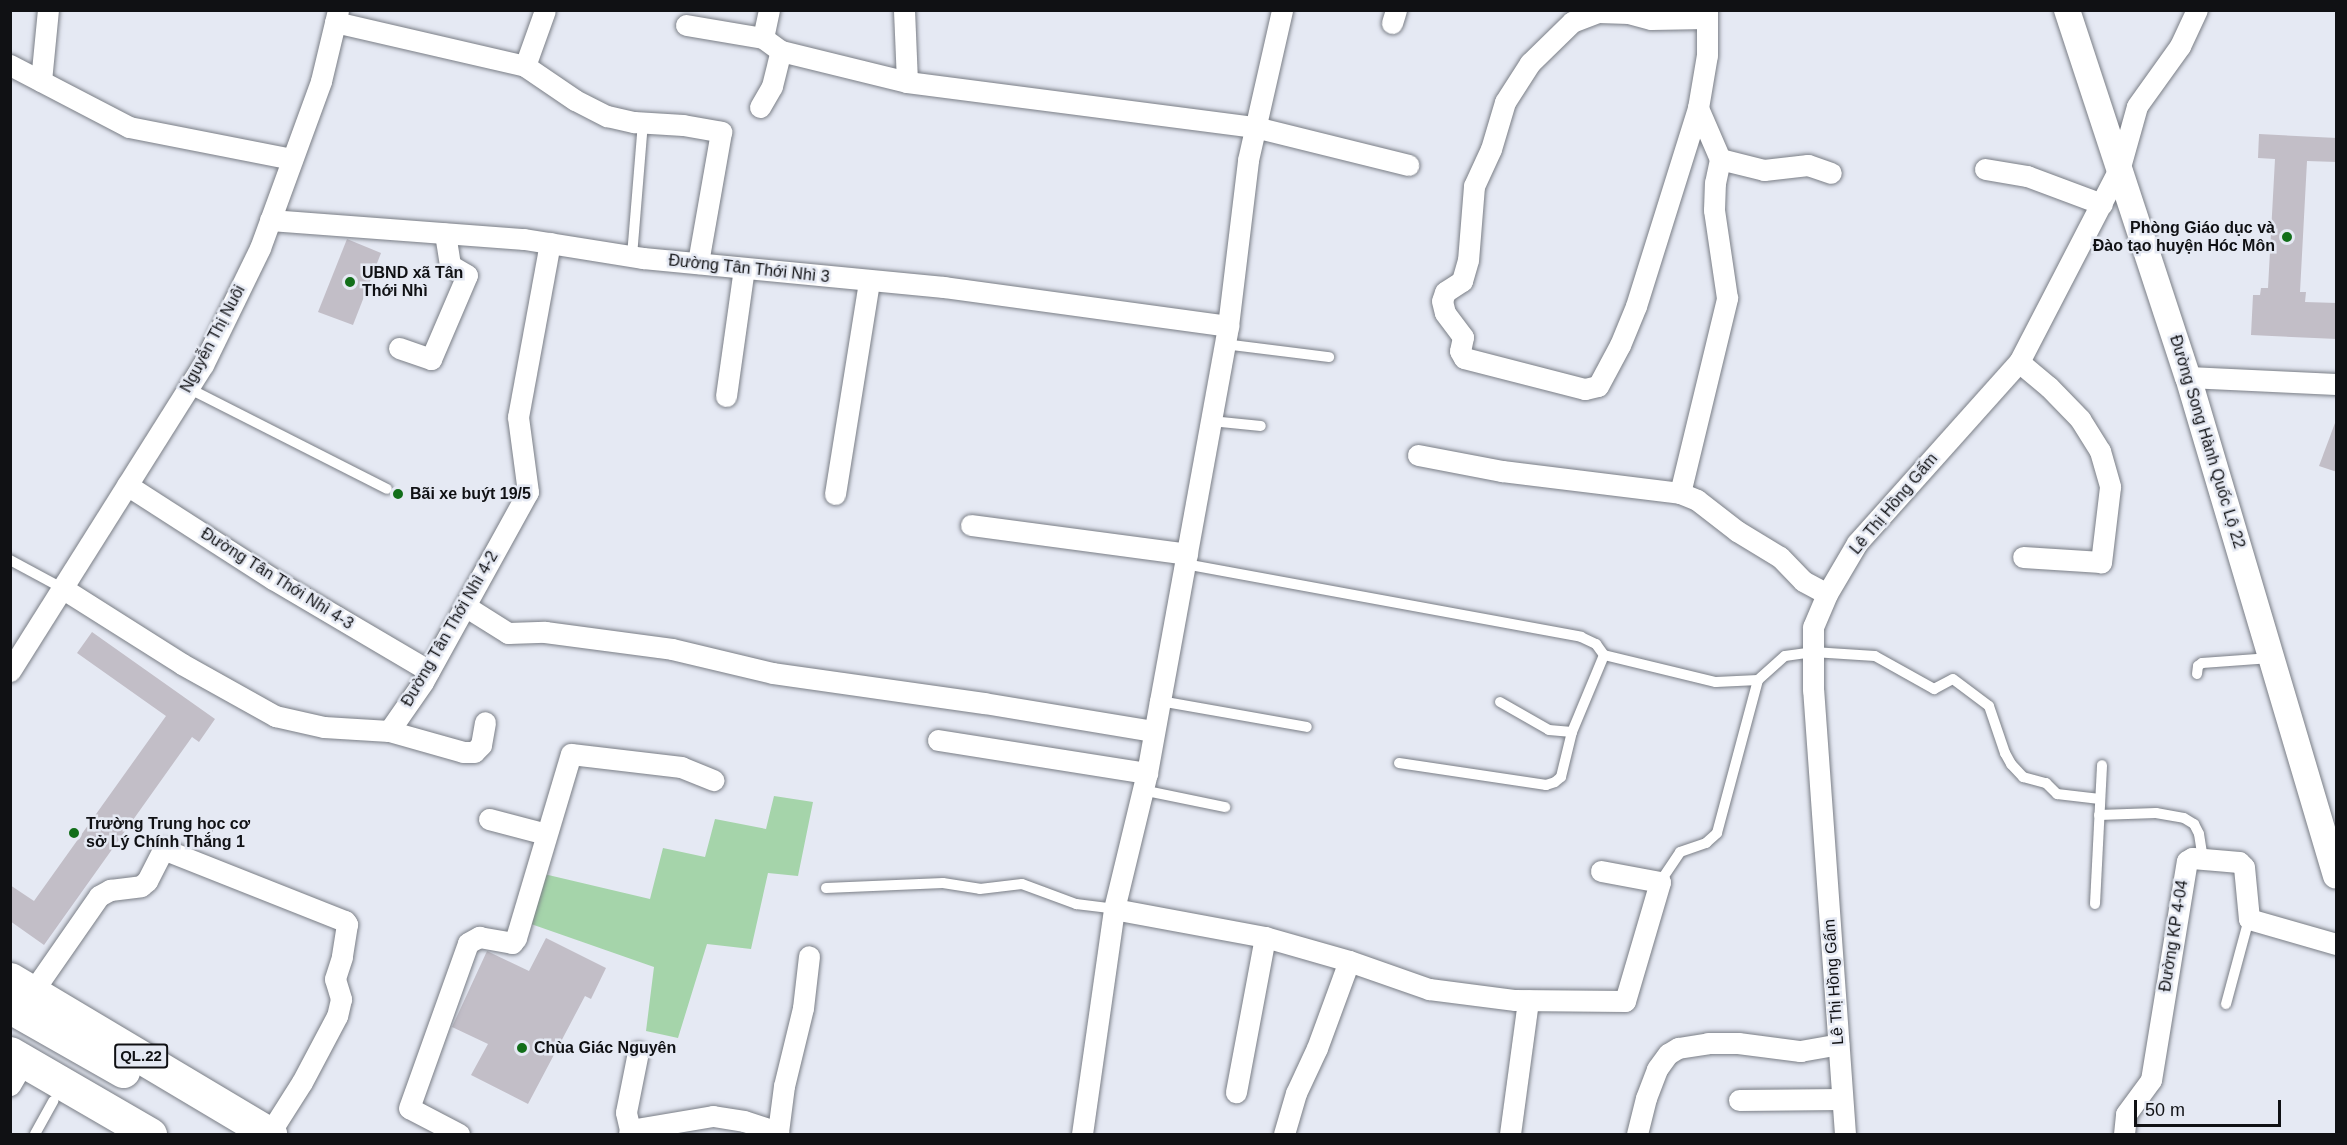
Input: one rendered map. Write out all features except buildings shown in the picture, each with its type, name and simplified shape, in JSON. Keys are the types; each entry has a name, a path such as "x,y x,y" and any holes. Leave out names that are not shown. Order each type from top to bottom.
{"highway":[{"name":"QL.22","path":"18,992 269,1134"},
{"name":"QL.22","path":"18,992 235,1134"},
{"path":"14,1071 54,1101 108,1134"},
{"path":"14,1071 150,1134"}],"street":[{"path":"41,81 48,10"},
{"path":"525,66 545,10"},
{"path":"763,38 769,10"},
{"path":"904,10 907,82"},
{"path":"1082,1134 1114,909 1144,782 1160,701 1226,335 1248,160 1282,10"},
{"name":"Đường Song Hành Quốc Lộ 22","path":"2067,10 2188,377 2337,876"},
{"name":"Lê Thị Hồng Gấm","path":"1845,1134 1813,690 1814,627 1827,594 1857,543 2019,362 2120,167 2137,106 2180,46 2197,10"},
{"path":"1598,12 1629,13 1651,19 1707,14 1707,55 1698,108 1636,306 1616,354 1598,386 1585,389 1464,358 1460,351 1463,337 1445,313 1442,301 1445,292 1462,281 1468,260 1474,186 1491,148 1505,102 1530,63 1572,22 1598,12"},
{"path":"337,16 525,66 575,100 608,116 643,123 721,132 698,263"},
{"name":"Nguyễn Thị Nuôi","path":"10,671 202,365 260,248 321,81 337,16"},
{"path":"686,25 763,38 782,51 907,82 1256,127 1408,165"},
{"path":"760,107 772,86 782,51"},
{"path":"10,65 129,127 292,159"},
{"path":"1680,493 1700,400 1725,311 1727,287 1713,210 1720,159 1698,108"},
{"path":"1720,159 1770,170 1808,165 1831,173"},
{"path":"1985,169 2027,176 2102,204"},
{"name":"Đường Tân Thới Nhì 3","path":"270,220 550,243 632,256 869,282 944,287 1226,335"},
{"path":"399,348 431,359 467,275 450,265 445,233"},
{"name":"Đường Tân Thới Nhì 4-2","path":"389,731 429,671 528,492 518,417 550,243"},
{"path":"726,396 744,268"},
{"path":"835,494 869,282"},
{"path":"2019,362 2049,387 2080,419 2100,452 2110,487 2101,562 2023,556"},
{"path":"2188,377 2337,384"},
{"path":"1418,455 1502,471 1680,493 1697,500 1737,531 1780,557 1803,581 1827,594"},
{"name":"Đường Tân Thới Nhì 4-3","path":"127,485 273,579 429,671"},
{"path":"971,525 1186,559"},
{"path":"62,588 182,664 276,716 324,727 389,731 463,752 474,752 481,745 485,722"},
{"path":"465,606 508,633 545,632 672,649 773,673 984,703 1154,731"},
{"path":"938,740 1144,782"},
{"path":"459,1134 409,1108 468,943 479,937 512,943 571,754 681,767 714,780"},
{"path":"489,819 546,834"},
{"path":"18,992 99,896 110,890 141,886 147,881 163,849 345,921 342,957 335,980 341,999 337,1016 302,1082 269,1134"},
{"name":"Đường KP 4-04","path":"2124,1134 2126,1114 2151,1080 2185,865 2192,858 2203,859"},
{"path":"2203,859 2239,862 2244,867 2249,919 2337,944"},
{"path":"1114,909 1264,937 1349,961 1429,989 1528,1000 1625,1001 1660,882 1600,871"},
{"path":"1236,1092 1264,937"},
{"path":"638,1052 626,1112 630,1132 713,1116 744,1121 777,1133 784,1086 803,1008 809,956"},
{"path":"1284,1134 1296,1094 1317,1048 1349,961"},
{"path":"1510,1134 1528,1000"},
{"path":"1637,1134 1646,1098 1657,1069 1668,1054 1678,1048 1708,1043 1738,1043 1800,1051 1838,1044"},
{"path":"1738,1100 1842,1099"}],"lane":[{"path":"632,256 643,123"},
{"path":"1226,335 1329,357"},
{"path":"188,388 387,489"},
{"path":"1211,421 1261,426"},
{"path":"1186,559 1581,637 1596,644 1604,655 1716,682 1758,680"},
{"path":"10,561 62,588"},
{"path":"1660,882 1680,852 1706,843 1717,833 1758,680 1785,656 1813,652 1875,656 1934,689 1953,679 1989,706 2005,753 2011,764 2024,777 2046,783 2057,794 2100,799"},
{"path":"1399,763 1546,785 1556,782 1561,777 1572,732 1604,655"},
{"path":"2197,674 2198,666 2202,663 2271,658"},
{"path":"1160,701 1307,728"},
{"path":"1500,702 1549,730 1572,732"},
{"path":"2095,904 2102,765"},
{"path":"1144,782 1225,807"},
{"path":"2099,815 2156,813 2184,818 2194,824 2199,834 2203,859"},
{"path":"826,888 943,883 980,889 1022,884 1076,904 1114,909"},
{"path":"2226,1004 2249,919"},
{"path":"36,1134 54,1101"}],"green space":[{"path":"774,796 813,802 798,876 768,873 751,949 707,944 678,1038 646,1031 654,967 531,924 544,874 650,899 663,848 705,857 715,819 766,829"}],"place":[{"name":"Phòng Giáo dục và Đào tạo huyện Hóc Môn","path":"2287,237"},
{"name":"UBND xã Tân Thới Nhì","path":"350,282"},
{"name":"Bãi xe buýt 19/5","path":"398,494"},
{"name":"Trường Trung học cơ sở Lý Chính Thắng 1","path":"74,833"},
{"name":"Chùa Giác Nguyên","path":"522,1048"}]}
